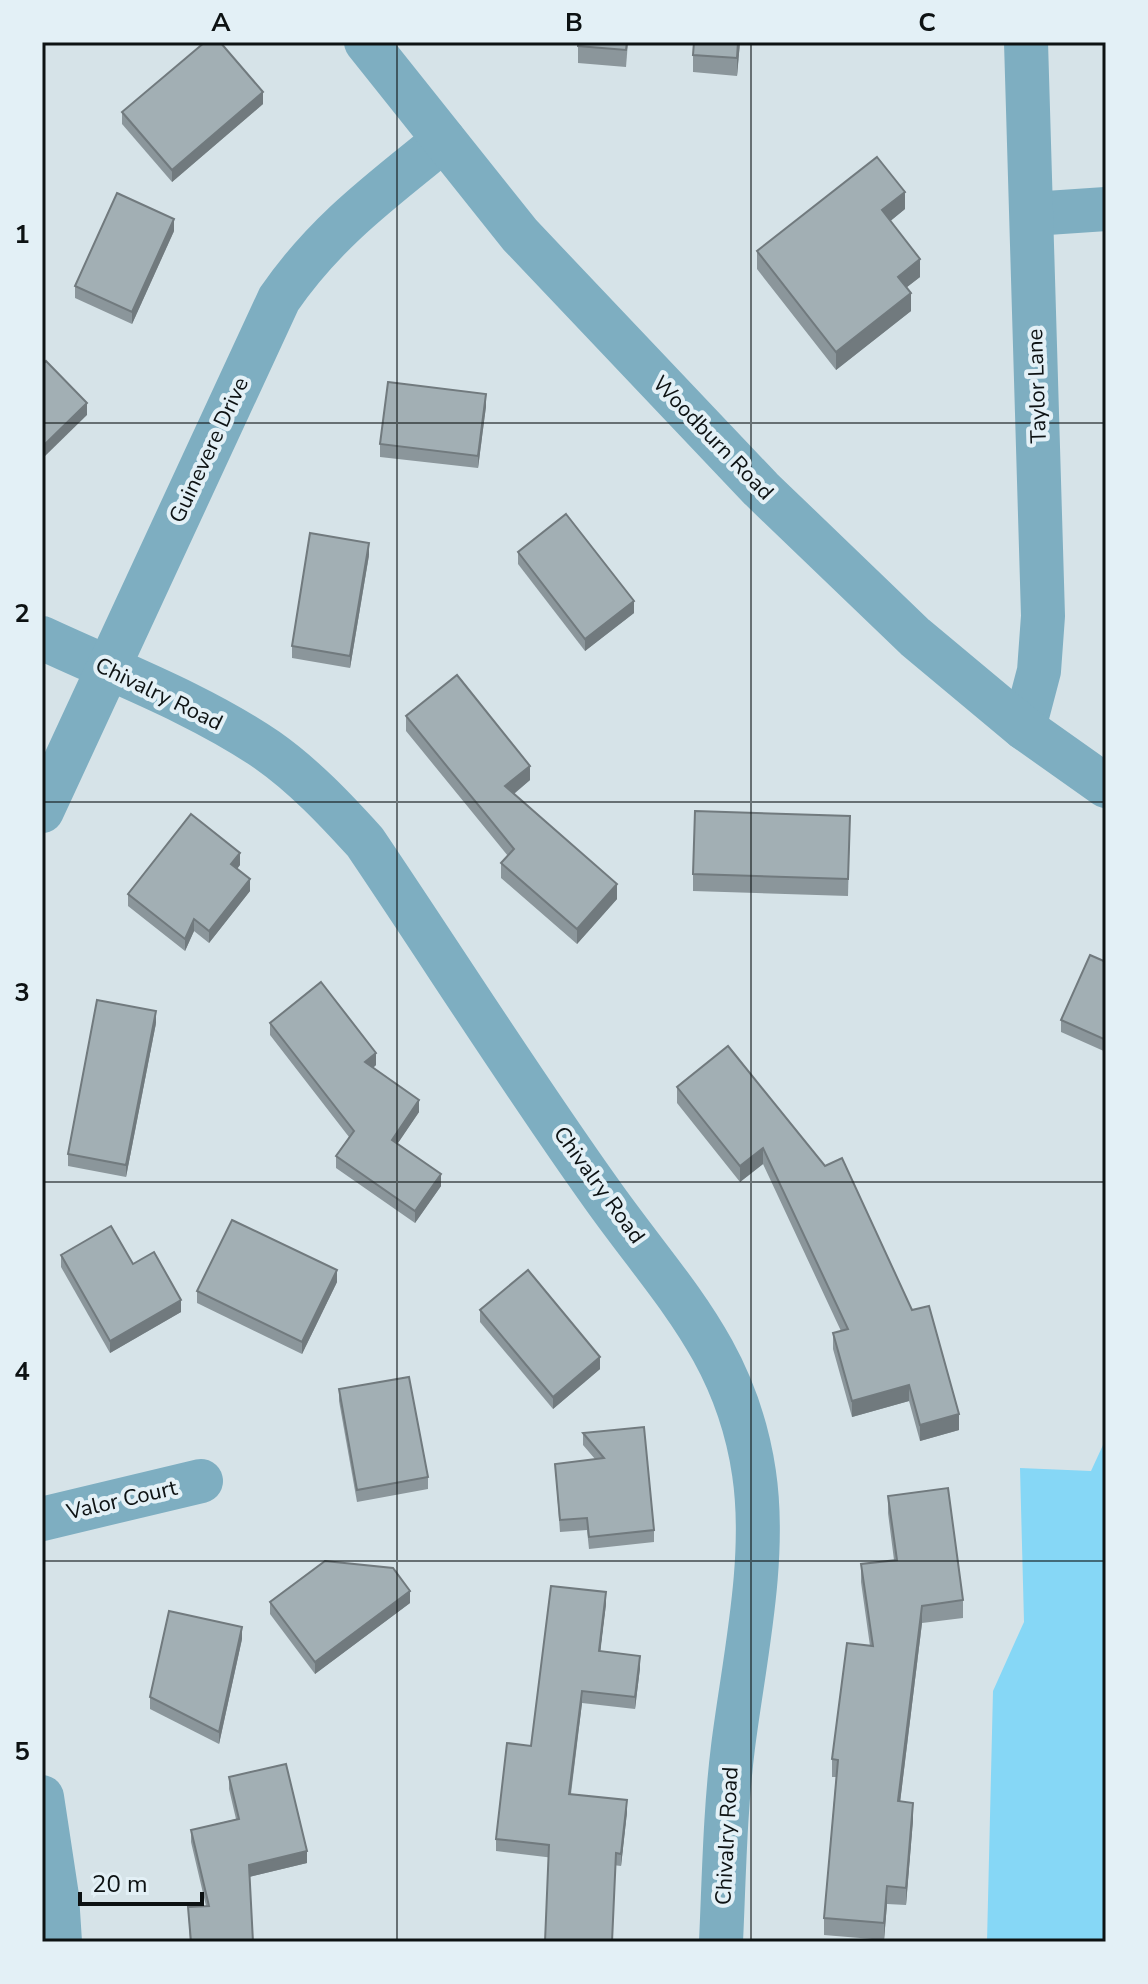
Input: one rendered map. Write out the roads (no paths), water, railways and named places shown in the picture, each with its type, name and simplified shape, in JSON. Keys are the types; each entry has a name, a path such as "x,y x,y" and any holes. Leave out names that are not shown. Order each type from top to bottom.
{"street":[{"name":"Woodburn Road","path":"366,42 520,235 761,489 915,637 1024,728 1106,786"},
{"name":"Taylor Lane","path":"1024,728 1039,671 1043,616 1026,42"},
{"name":"Guinevere Drive","path":"42,811 279,299 309,256 347,218 444,140"},
{"path":"1032,214 1106,209"},
{"name":"Chivalry Road","path":"42,638 206,714 267,750 319,792 365,842 602,1194 668,1280 717,1353 741,1414 754,1473 759,1536 729,1780 721,1942"},
{"name":"Valor Court","path":"42,1519 201,1481"},
{"path":"42,1797 57,1896 60,1942"}]}
